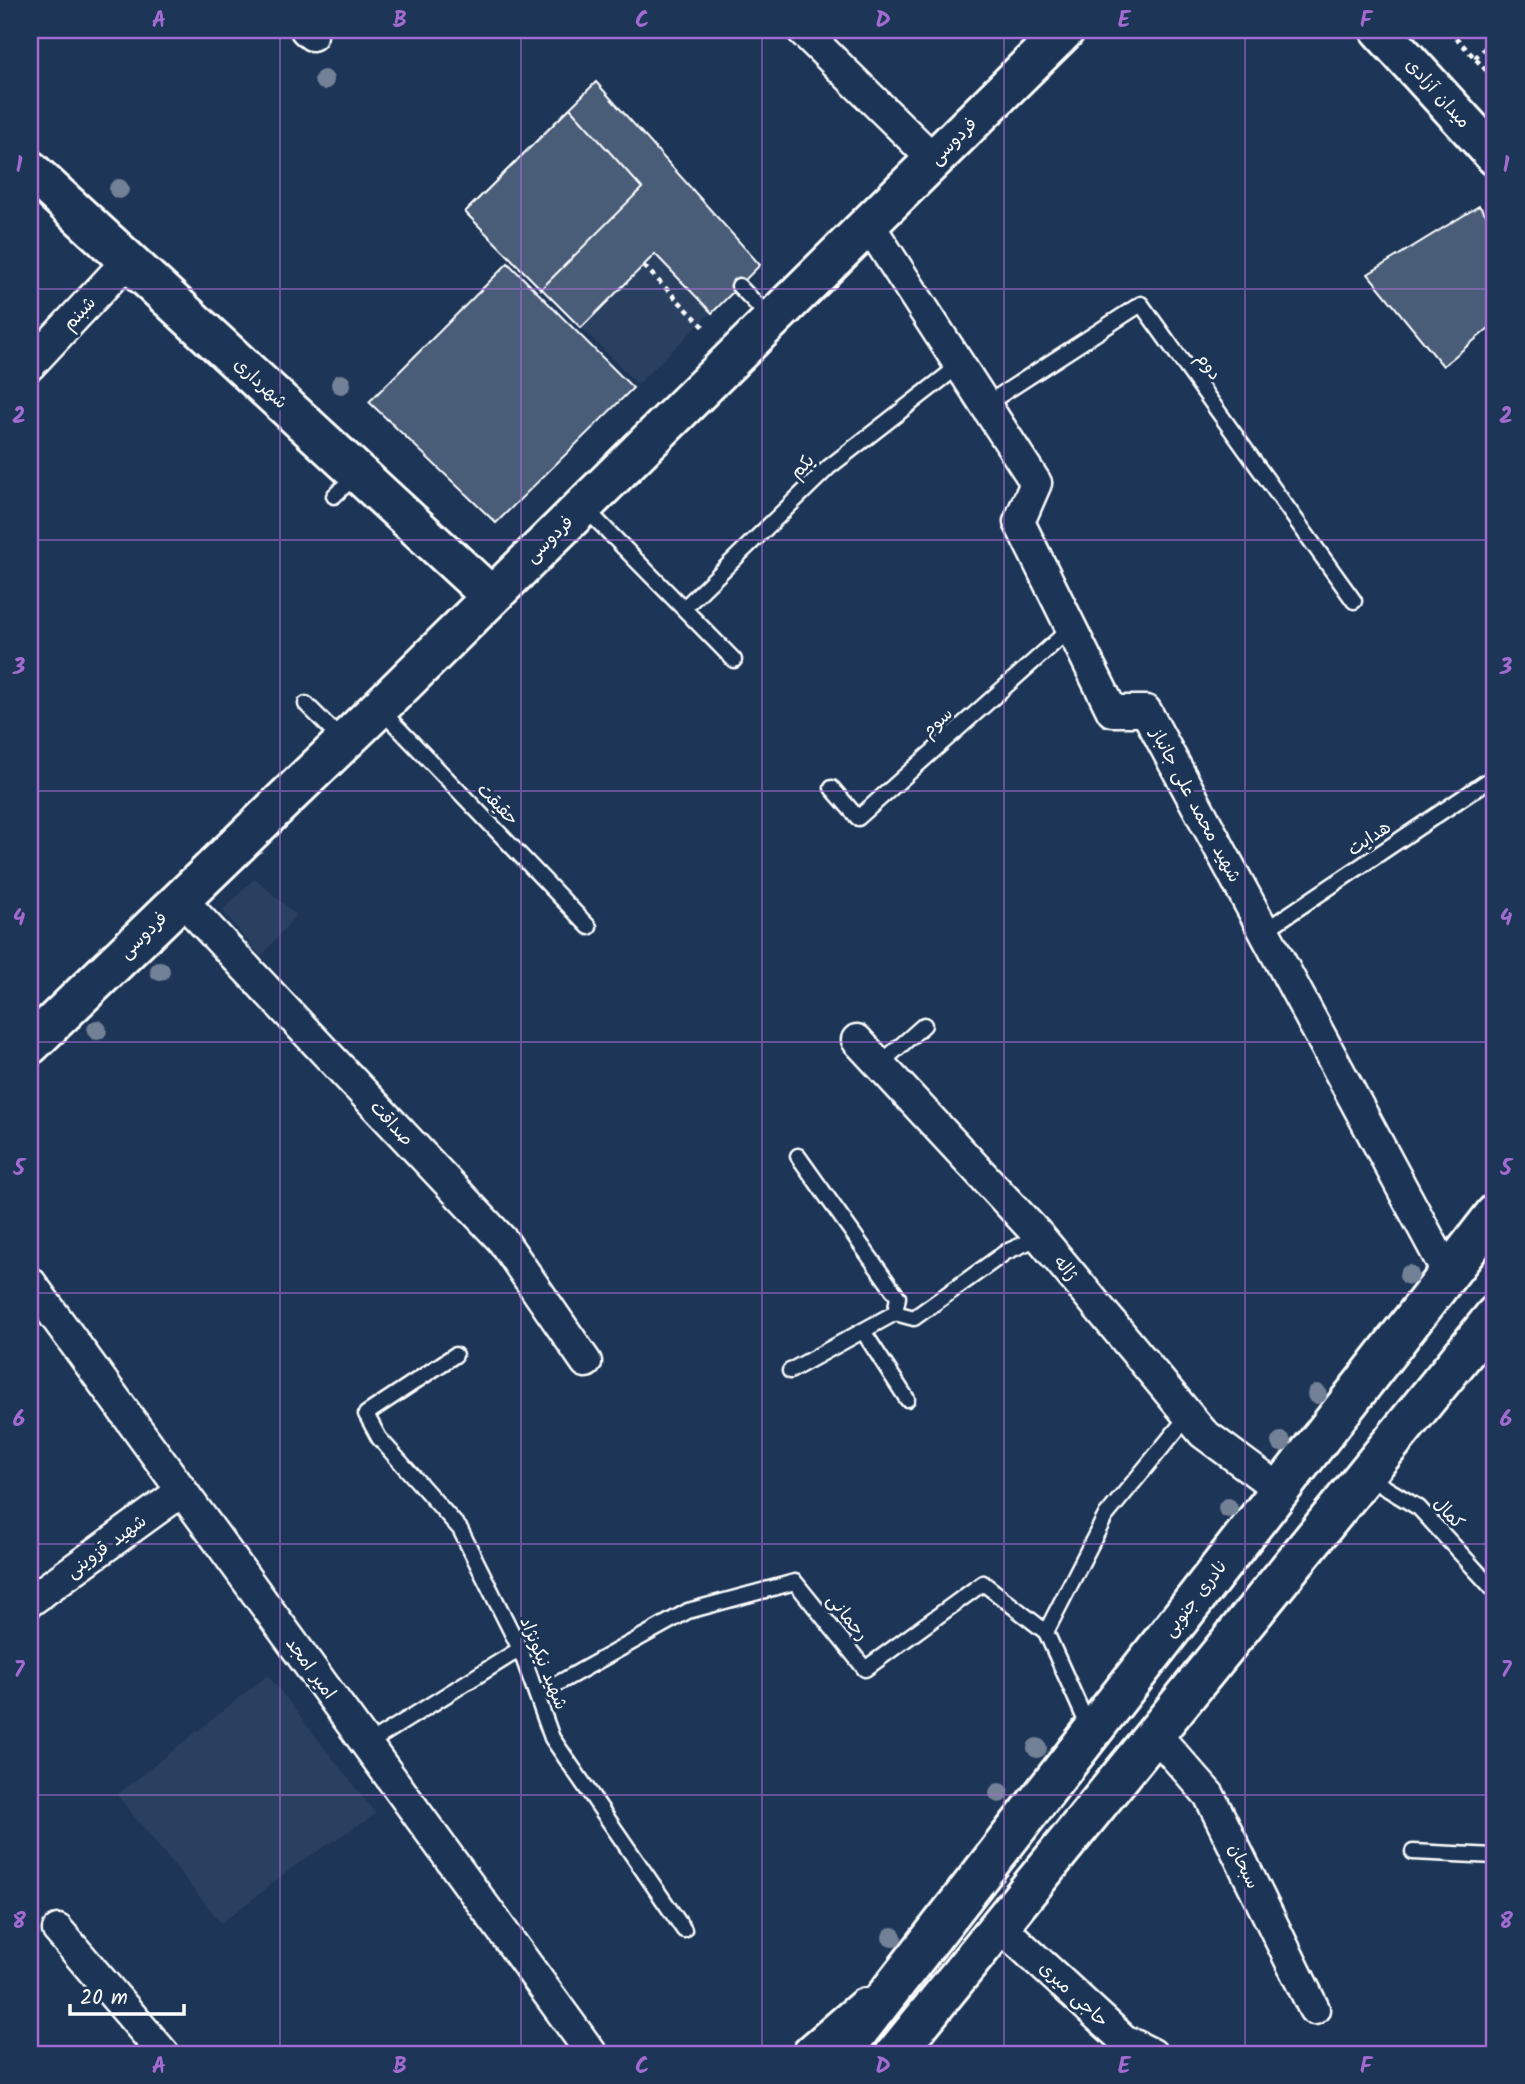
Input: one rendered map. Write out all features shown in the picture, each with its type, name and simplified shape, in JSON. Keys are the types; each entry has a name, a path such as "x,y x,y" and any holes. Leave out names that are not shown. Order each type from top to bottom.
{"main road":[{"name":"فردوسی","path":"30,1045 379,708 1065,30"},
{"name":"میدان آزادی","path":"1380,30 1495,156"},
{"name":"شهرداری","path":"30,170 128,260 346,484 491,596"},
{"name":"نادری جنوبی","path":"841,2054 1495,1214"},
{"path":"895,2054 1495,1315"},
{"name":"نادری جنوبی","path":"812,2054 896,1982"},
{"path":"910,2054 937,2004"}],"street":[{"path":"802,30 933,159"},
{"name":"شهید محمد علی جانباز","path":"869,225 1036,483 1019,522 1112,711 1146,711 1447,1274"},
{"name":"شبنم","path":"30,365 128,260"},
{"name":"صداقت","path":"181,899 503,1241 586,1362"},
{"name":"ژاله","path":"857,1040 1040,1237 1203,1433 1280,1490"},
{"name":"امیر امجد","path":"30,1282 592,2054"},
{"name":"شهید قزوینی","path":"30,1601 182,1491"},
{"name":"سبحان","path":"1156,1735 1209,1795 1314,2009"},
{"name":"حاجی میری","path":"1000,1926 1124,2040 1152,2054"},
{"path":"58,1930 164,2054"}],"lane":[{"path":"739,285 772,320"},
{"name":"دوم","path":"985,405 1141,304 1354,601"},
{"name":"یکم","path":"684,608 829,467 960,365"},
{"path":"583,506 734,660"},
{"name":"سوم","path":"832,788 858,818 1071,628"},
{"path":"306,704 344,742"},
{"name":"حقیقت","path":"379,708 589,927"},
{"name":"هدایت","path":"1264,931 1495,776"},
{"path":"880,1065 924,1025"},
{"path":"798,1156 898,1297 895,1314"},
{"path":"790,1371 895,1314 914,1318 1006,1252 1040,1237"},
{"path":"863,1331 907,1399"},
{"name":"شهید نیکونژاد","path":"455,1355 366,1414 379,1438 460,1529 520,1649 552,1738 684,1930"},
{"path":"1046,1632 1105,1517 1188,1416"},
{"name":"کمال","path":"1365,1476 1419,1508 1494,1590"},
{"name":"رحمانی","path":"537,1695 688,1611 795,1582 865,1669 984,1583 1046,1632 1091,1731"},
{"path":"366,1745 520,1649"},
{"path":"1413,1852 1495,1856"}],"path":[{"path":"1449,30 1495,80"},
{"path":"1475,58 1495,38"},
{"path":"643,266 733,358"}],"shaded area":[{"path":"596,82 760,265 638,384 465,212"},
{"path":"255,878 296,915 261,957 222,910"},
{"path":"268,1675 376,1814 299,1863 221,1923 117,1795"}],"building":[{"path":"596,82 760,265 712,313 655,254 581,328 465,212"},
{"path":"570,108 642,188 541,289 465,212"},
{"path":"1479,206 1495,225 1495,323 1443,366 1368,274"},
{"path":"508,263 633,388 496,523 369,402"}]}
